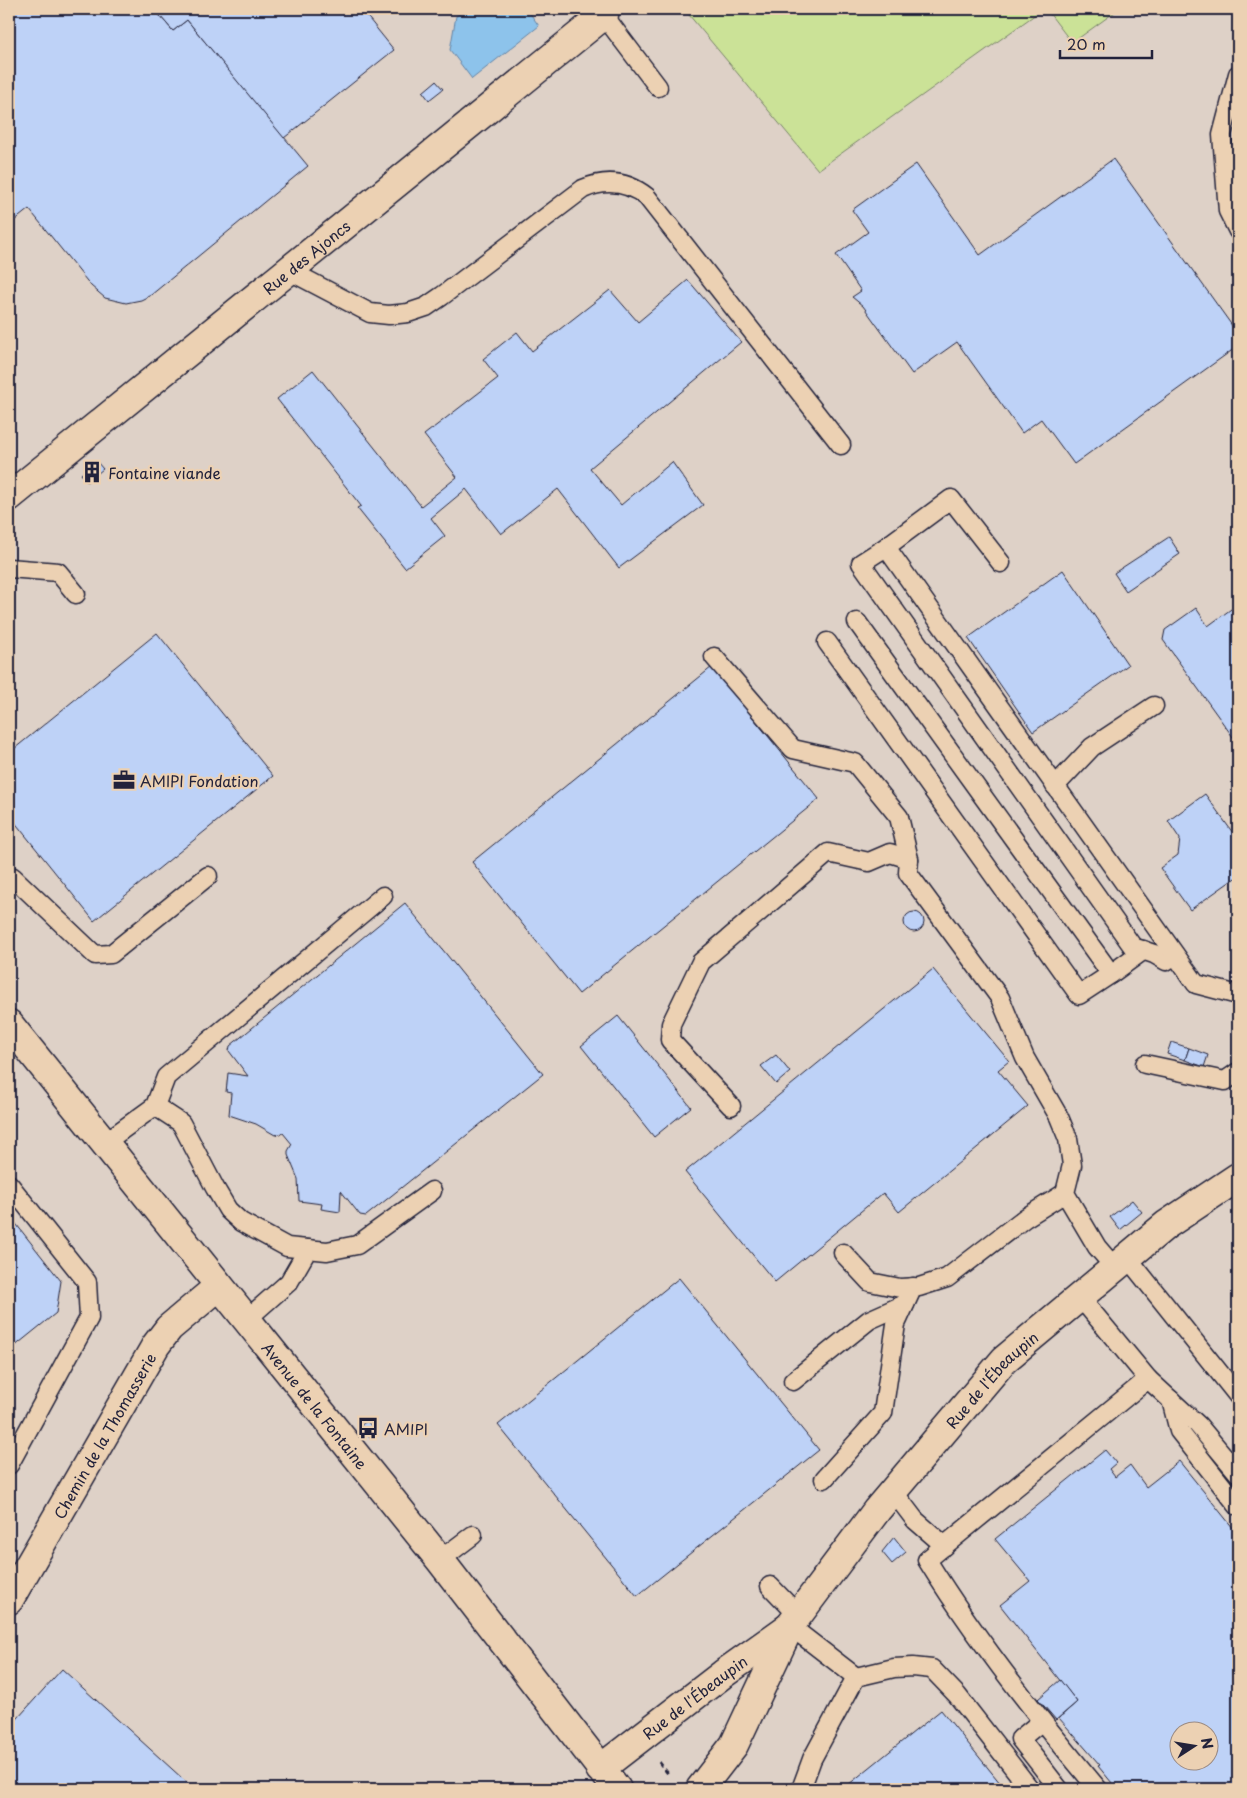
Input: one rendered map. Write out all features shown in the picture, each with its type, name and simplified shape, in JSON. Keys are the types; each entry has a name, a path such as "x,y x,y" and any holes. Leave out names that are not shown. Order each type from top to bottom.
{"street":[{"name":"Rue des Ajoncs","path":"9,496 288,270 601,12"},
{"name":"Avenue de la Fontaine","path":"9,1027 440,1560 608,1779"},
{"name":"Rue de l'Ébeaupin","path":"700,1789 734,1745 794,1621 876,1510 1004,1360 1166,1225 1238,1177"},
{"name":"Chemin de la Thomasserie","path":"9,1600 156,1345 169,1328 219,1286"},
{"name":"Rue de l'Ébeaupin","path":"608,1779 722,1674 794,1621"}],"lane":[{"path":"601,12 658,87"},
{"path":"1238,74 1222,136 1228,212 1238,231"},
{"path":"288,270 370,313 389,315 408,313 426,307 442,296 582,189 605,182 628,185 647,197 841,445"},
{"path":"1001,563 952,499 861,563 1134,947 1166,961 1175,955"},
{"path":"886,547 1196,984 1238,995"},
{"path":"9,568 58,572 76,594"},
{"path":"857,622 1111,974"},
{"path":"827,642 1079,995 1144,950"},
{"path":"714,657 792,749 855,763 899,817 909,859 908,874 1000,998 1025,1058 1059,1117 1068,1139 1072,1165 1065,1193 1025,1218 947,1278 913,1288 900,1288 870,1282 843,1253"},
{"path":"1055,786 1092,747 1154,706"},
{"path":"731,1106 670,1040 671,1024 701,962 828,853 870,862 890,853 909,859"},
{"path":"9,880 13,877 95,955 111,954 208,876"},
{"path":"104,1143 155,1106 166,1077 383,896"},
{"path":"1145,1064 1225,1081 1238,1072"},
{"path":"155,1106 181,1123 228,1210 241,1222 287,1247 326,1251 357,1245 432,1190"},
{"path":"9,1184 86,1282 89,1318 9,1465"},
{"path":"1065,1193 1097,1247 1121,1263 1238,1396"},
{"path":"246,1320 289,1282 308,1249"},
{"path":"824,1478 883,1414 896,1324 913,1288"},
{"path":"1080,1297 1148,1379 1198,1425 1238,1472"},
{"path":"793,1381 869,1320 905,1304"},
{"path":"1098,1789 1042,1721 956,1606 928,1560 1148,1379"},
{"path":"1171,1400 1179,1431 1238,1506"},
{"path":"893,1491 915,1520 945,1546"},
{"path":"440,1560 472,1535"},
{"path":"770,1586 794,1621 856,1677"},
{"path":"801,1789 812,1759 856,1677 894,1668 913,1667 932,1669 957,1695 1030,1789"},
{"path":"1042,1721 1020,1739 1059,1789"}],"path":[{"path":"655,1757 669,1775"}],"shaded area":[{"path":"9,9 684,9 818,170 1043,9 1046,9 1072,43 1119,9 1238,9 1238,1789 9,1789"}],"green space":[{"path":"684,9 1043,9 818,170"},
{"path":"1046,9 1119,9 1072,43"}],"water":[{"path":"468,9 527,9 539,26 472,79 450,50 456,16"}],"building":[{"path":"9,9 154,9 173,31 187,20 308,166 151,295 141,300 126,303 105,298 91,286 29,209 9,225"},
{"path":"154,9 361,9 394,50 284,138 187,20 173,31"},
{"path":"436,81 443,89 429,100 423,92"},
{"path":"1113,159 1238,334 1238,346 1074,464 1041,419 1022,433 957,342 912,374 863,306 852,297 861,291 836,255 868,232 852,210 916,164 980,255"},
{"path":"688,280 741,342 590,468 621,505 672,462 703,505 619,568 558,489 501,534 466,489 431,518 445,536 405,568 357,508 361,506 277,399 313,370 421,506 457,477 424,435 498,378 483,359 517,332 532,351 610,290 638,322"},
{"name":"Fontaine viande","path":"97,462 103,469 87,482 81,474"},
{"path":"1169,537 1180,554 1126,591 1114,573"},
{"path":"1063,570 1128,665 1033,732 968,638"},
{"path":"1238,604 1238,744 1163,640 1165,630 1196,608 1208,626"},
{"path":"157,633 273,776 94,921 9,815 9,753"},
{"path":"712,667 819,799 579,994 472,862"},
{"path":"1205,794 1238,840 1238,876 1190,910 1160,868 1178,855 1180,839 1168,821"},
{"path":"405,903 543,1074 366,1216 360,1215 341,1191 340,1212 321,1209 322,1204 299,1201 298,1179 288,1155 292,1144 283,1133 275,1135 256,1124 229,1115 231,1093 226,1092 228,1073 248,1076 229,1051 230,1046"},
{"path":"914,912 921,915 924,922 921,929 914,932 907,929 904,922 907,915"},
{"path":"933,969 1009,1061 998,1070 1028,1106 899,1212 883,1193 775,1282 685,1172"},
{"path":"618,1016 691,1107 654,1137 581,1046"},
{"path":"1171,1042 1189,1048 1185,1060 1167,1054"},
{"path":"1189,1048 1208,1055 1204,1067 1185,1060"},
{"path":"776,1055 790,1072 776,1084 761,1066"},
{"path":"1132,1200 1142,1212 1120,1230 1110,1217"},
{"path":"9,1215 61,1281 56,1313 9,1351"},
{"path":"679,1278 819,1450 637,1596 498,1425"},
{"path":"367,1421 377,1433 371,1438 361,1425"},
{"path":"1105,1450 1116,1463 1109,1469 1115,1477 1130,1465 1146,1487 1179,1461 1238,1534 1238,1789 1117,1789 1098,1766 1100,1765 1059,1718 1077,1702 1000,1605 1030,1581 995,1539"},
{"path":"894,1537 906,1552 892,1564 882,1552"},
{"path":"62,1669 194,1789 9,1789 9,1728"},
{"path":"1060,1680 1077,1702 1056,1720 1038,1699"},
{"path":"941,1710 1005,1789 843,1789"}],"place":[{"name":"Fontaine viande","path":"92,472"},
{"name":"AMIPI Fondation","path":"124,780"},
{"name":"AMIPI","path":"368,1428"}]}
